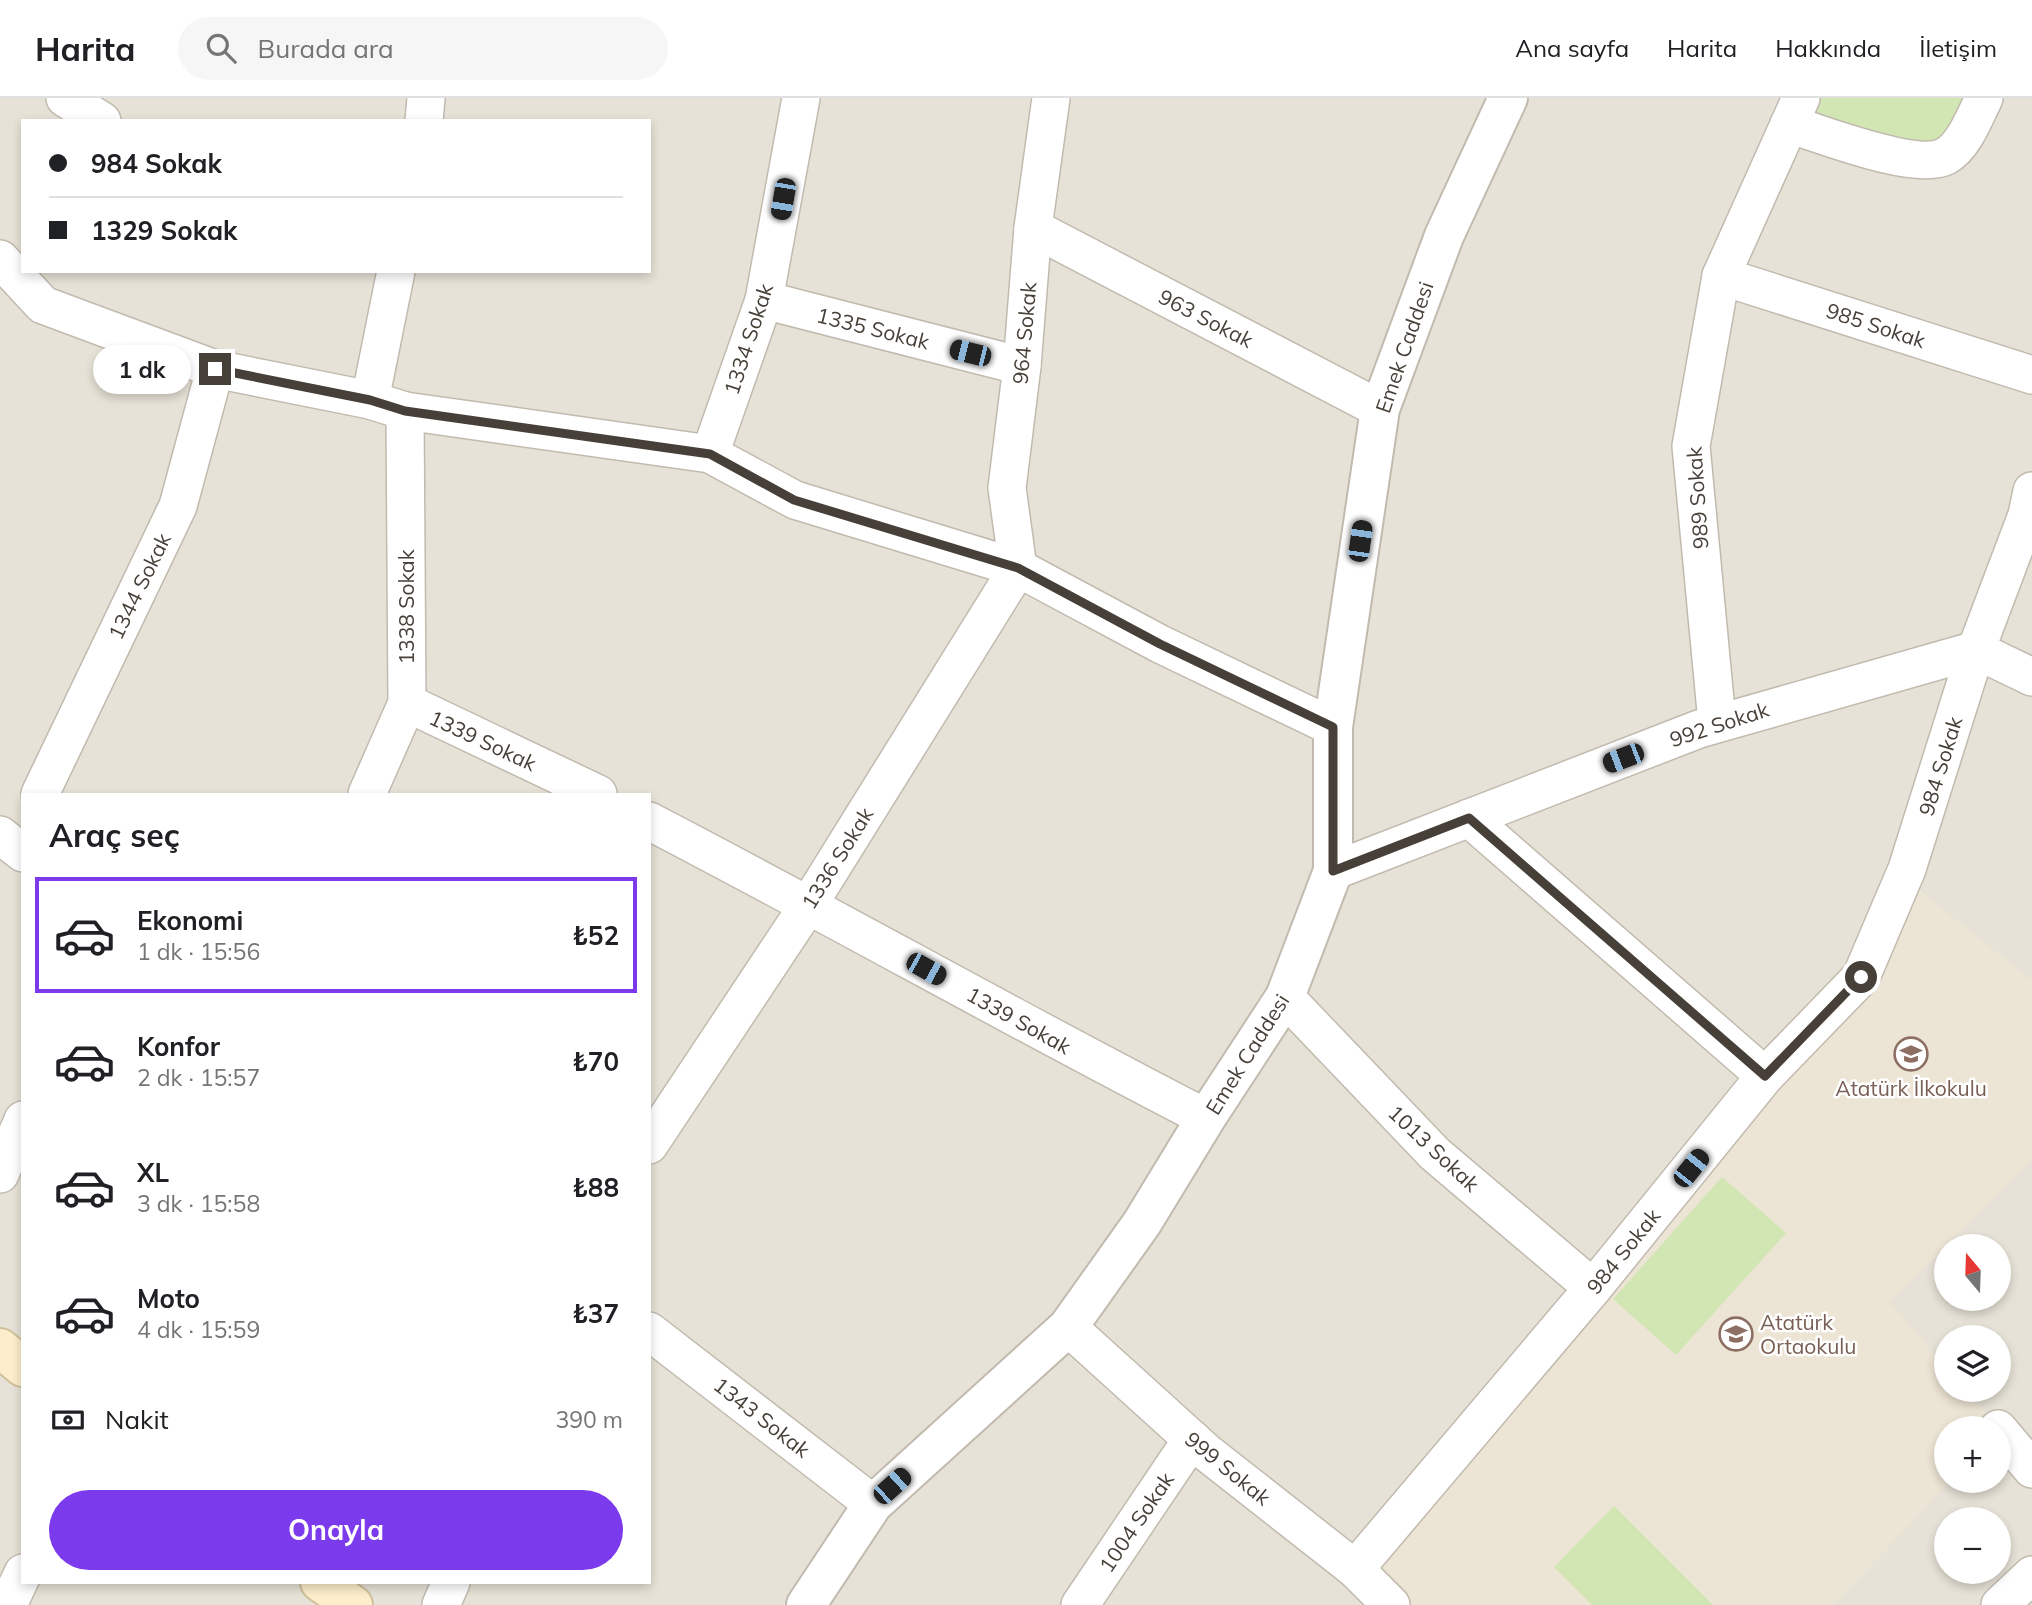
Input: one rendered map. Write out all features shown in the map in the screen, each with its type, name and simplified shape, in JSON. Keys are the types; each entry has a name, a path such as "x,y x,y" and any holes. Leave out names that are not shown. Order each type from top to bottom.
{"main road":[{"path":"0,1348 21,1365"},
{"path":"323,1584 353,1605"}],"street":[{"path":"65,98 99,119"},
{"path":"424,119 426,98"},
{"name":"1334 Sokak","path":"710,454 764,300 802,98"},
{"name":"964 Sokak","path":"1018,568 1007,488 1022,366 1032,228 1051,98"},
{"name":"Emek Caddesi","path":"806,1605 873,1504 1068,1327 1142,1223 1285,997 1333,871 1333,727 1380,409 1444,236 1508,98"},
{"path":"1795,111 1890,156 1926,160 1946,156 1965,137 1984,98"},
{"name":"989 Sokak","path":"1717,722 1691,446 1721,276 1795,111"},
{"name":"963 Sokak","path":"1032,228 1380,409"},
{"path":"0,258 43,305 215,369 370,400 405,411 710,454 794,500 1018,568 1160,644 1333,727"},
{"path":"370,400 396,273"},
{"name":"985 Sokak","path":"1721,276 2032,375"},
{"name":"1335 Sokak","path":"764,300 1022,366"},
{"name":"1344 Sokak","path":"40,793 177,506 215,369"},
{"name":"1338 Sokak","path":"367,793 407,704 405,411"},
{"name":"984 Sokak","path":"1355,1569 1593,1288 1765,1076 1861,977 1907,869 1976,650 2027,515 2032,491"},
{"name":"1336 Sokak","path":"651,1142 809,904 1018,568"},
{"path":"1976,650 2032,677"},
{"name":"992 Sokak","path":"1333,871 1717,722 1976,650"},
{"name":"1339 Sokak","path":"407,704 596,793"},
{"path":"1469,818 1765,1076"},
{"name":"1339 Sokak","path":"651,822 809,904 1066,1046 1206,1118"},
{"name":"1013 Sokak","path":"1285,997 1435,1154 1593,1288"},
{"path":"0,1174 21,1125"},
{"name":"999 Sokak","path":"1068,1327 1192,1439 1355,1569 1391,1605"},
{"name":"1343 Sokak","path":"651,1333 873,1504"},
{"name":"1004 Sokak","path":"1080,1605 1192,1439"},
{"path":"2011,1444 2032,1469"},
{"path":"2000,1605 2032,1575"},
{"path":"8,1605 21,1577"},
{"path":"441,1605 451,1584"}],"shaded area":[{"path":"0,98 2032,98 2032,1605 0,1605"},
{"name":"Atatürk Ortaokulu","path":"1903,877 2032,980 2032,1160 1958,1234 1934,1234 1934,1258 1890,1302 1934,1353 1934,1402 1975,1402 1988,1416 1934,1416 1934,1493 1940,1493 1834,1605 1390,1605 1355,1569 1861,977"}],"green space":[{"path":"1801,98 1984,98 1946,156 1789,124"},
{"path":"1722,1177 1786,1233 1676,1355 1613,1299"},
{"path":"1614,1506 1713,1605 1592,1605 1554,1567"}],"place":[{"name":"Atatürk İlkokulu","path":"1911,1054"},
{"name":"Atatürk Ortaokulu","path":"1736,1334"}],"route":[{"path":"215,369 370,400 405,411 710,454 794,500 1018,568 1160,644 1333,727 1333,871 1469,818 1765,1076 1861,977"}]}
